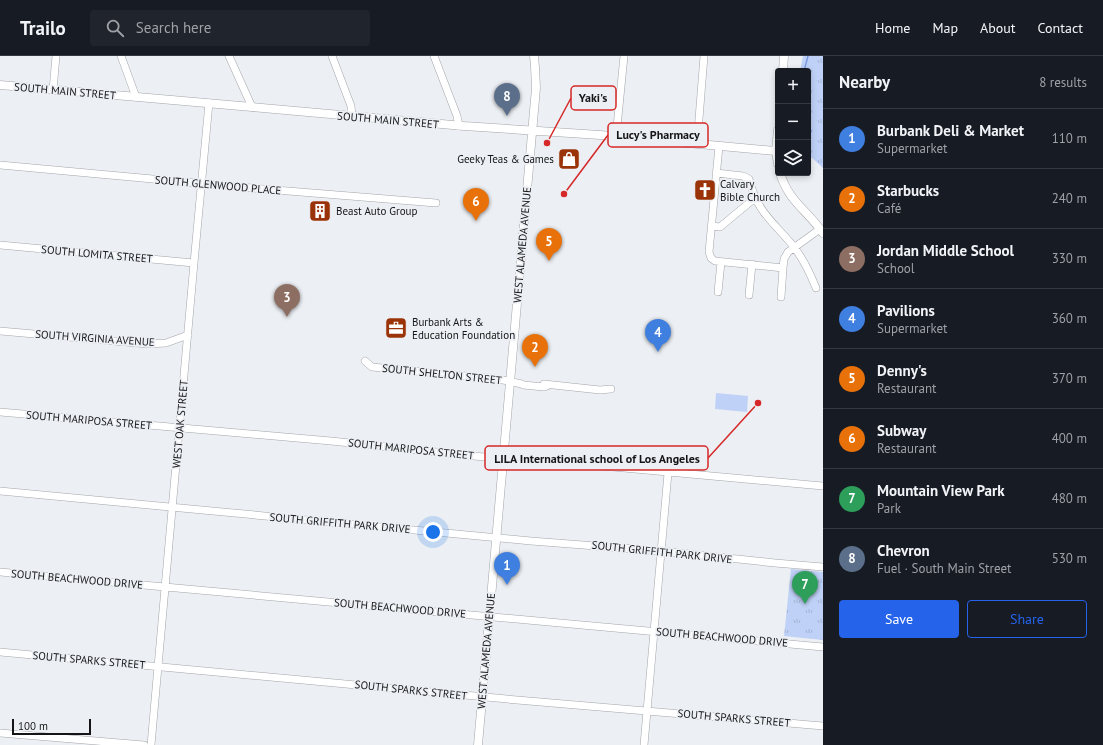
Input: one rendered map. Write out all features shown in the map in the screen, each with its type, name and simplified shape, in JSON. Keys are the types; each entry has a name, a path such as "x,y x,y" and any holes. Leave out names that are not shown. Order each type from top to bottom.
{"main road":[{"name":"WEST ALAMEDA AVENUE","path":"478,745 536,88 534,56"},
{"path":"783,68 784,56"},
{"name":"SOUTH MAIN STREET","path":"0,85 209,104 252,106 458,126 616,137 775,151"},
{"path":"781,176 783,183 793,200 822,231"}],"street":[{"path":"53,90 56,56"},
{"path":"121,56 136,97"},
{"path":"229,56 252,106"},
{"path":"332,56 351,106 352,116"},
{"path":"434,56 457,116 458,126"},
{"path":"616,137 624,56"},
{"path":"697,144 704,56"},
{"name":"WEST OAK STREET","path":"151,745 209,104"},
{"path":"719,146 709,252 711,258 715,261 721,262 783,268"},
{"name":"SOUTH GLENWOOD PLACE","path":"0,165 436,203"},
{"path":"716,173 746,177 749,179 755,198 766,217 794,248 808,269 816,288"},
{"path":"711,226 720,227 755,198"},
{"path":"781,297 783,268 786,255 794,248 822,231"},
{"name":"SOUTH LOMITA STREET","path":"0,245 194,263"},
{"path":"718,292 721,262"},
{"path":"749,295 752,264"},
{"name":"SOUTH VIRGINIA AVENUE","path":"0,331 148,344 166,343 188,335"},
{"name":"SOUTH SHELTON STREET","path":"365,361 372,367 510,381 523,385 600,390 611,389"},
{"name":"SOUTH MARIPOSA STREET","path":"0,412 823,486"},
{"path":"644,745 668,472"},
{"name":"SOUTH GRIFFITH PARK DRIVE","path":"0,491 660,551 775,564 823,567"},
{"name":"SOUTH BEACHWOOD DRIVE","path":"0,572 823,646"},
{"name":"SOUTH SPARKS STREET","path":"0,652 482,697 823,726"},
{"path":"0,733 144,745"}],"green space":[{"path":"803,56 823,56 823,168 811,157 811,68 801,68"},
{"path":"716,393 748,396 747,412 715,409"},
{"path":"791,569 823,572 823,640 784,636"}],"waterway":[{"path":"805,68 808,56"}],"place":[{"name":"Chevron","path":"507,116"},
{"name":"Yaki's","path":"547,143"},
{"name":"Geeky Teas & Games","path":"569,159"},
{"name":"Calvary Bible Church","path":"705,190"},
{"name":"Lucy's Pharmacy","path":"564,194"},
{"name":"Beast Auto Group","path":"320,211"},
{"name":"Subway","path":"476,221"},
{"name":"Denny's","path":"549,261"},
{"name":"Jordan Middle School","path":"287,317"},
{"name":"Burbank Arts & Education Foundation","path":"396,328"},
{"name":"Pavilions","path":"658,352"},
{"name":"Starbucks","path":"535,367"},
{"name":"LILA International school of Los Angeles","path":"758,403"},
{"name":"Burbank Deli & Market","path":"507,585"},
{"name":"Mountain View Park","path":"805,604"}]}
